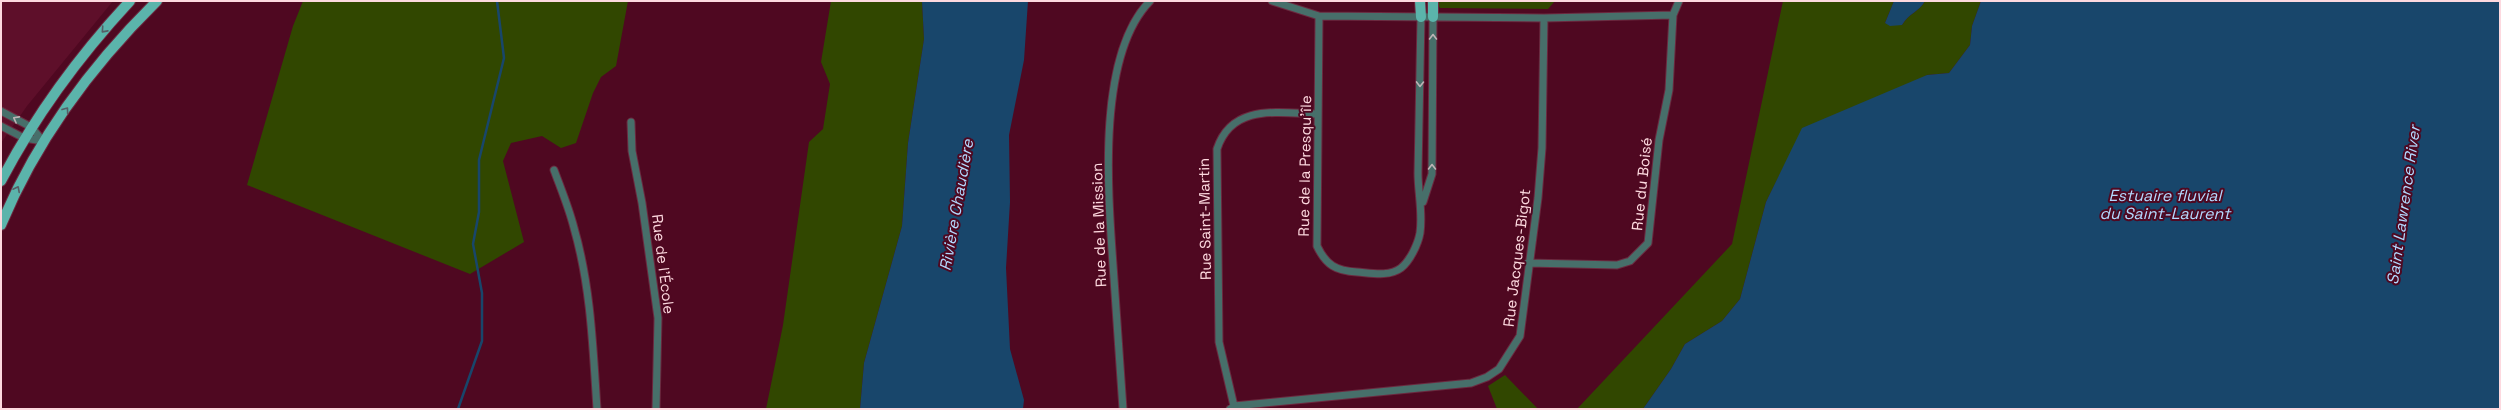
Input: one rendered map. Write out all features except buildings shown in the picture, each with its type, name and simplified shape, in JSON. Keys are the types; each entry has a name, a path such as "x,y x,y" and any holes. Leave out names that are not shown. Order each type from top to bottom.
{"main road":[{"path":"1,181 24,138 70,70 130,1"},
{"path":"1,225 43,141 112,50 157,1"},
{"path":"1420,1 1421,17"},
{"path":"1433,1 1433,17"}],"street":[{"name":"Rue de la Mission","path":"1123,409 1108,184 1111,122 1116,76 1125,44 1137,14 1150,1"},
{"path":"1272,1 1319,16 1544,18 1673,15"},
{"name":"Rue du Boisé","path":"1528,263 1617,265 1630,262 1648,243 1652,225 1656,162 1669,90 1673,15 1679,1"},
{"name":"Rue de la Presqu'île","path":"1319,16 1317,246 1326,262 1343,271 1388,274 1401,268 1412,254 1420,235 1422,204 1418,174 1421,17"},
{"name":"Rue de la Presqu'île","path":"1422,204 1432,174 1433,17"},
{"name":"Rue Jacques-Bigot","path":"1232,408 1471,383 1487,377 1499,369 1520,336 1528,263 1538,198 1542,148 1544,18"},
{"path":"1,111 31,127 43,141"},
{"name":"Rue Saint-Martin","path":"1232,408 1219,342 1217,149 1221,136 1236,120 1250,115 1269,113 1318,114"},
{"name":"Rue de l'École","path":"632,122 632,151 642,204 658,318 656,409"},
{"path":"1,126 24,138 43,141"},
{"path":"554,170 574,228 591,316 597,409"}],"shaded area":[{"path":"1,1 113,1 27,106 1,143"}],"green space":[{"path":"303,1 628,1 616,66 601,77 593,93 576,143 561,148 542,136 511,143 503,161 524,242 470,274 247,185 293,26"},
{"path":"831,1 922,1 924,39 908,143 902,226 864,363 860,409 766,409 783,325 809,142 823,129 830,84 821,62"},
{"path":"1436,1 1555,1 1548,9 1440,8"},
{"path":"1783,1 1894,1 1885,23 1902,25 1923,5 1925,1 1981,1 1972,26 1970,45 1949,73 1927,75 1784,166 1766,202 1740,299 1722,321 1685,344 1671,369 1643,409 1577,409 1732,244"},
{"path":"1505,375 1538,409 1497,409 1488,386"}],"water":[{"name":"Rivière Chaudière","path":"922,1 1028,1 1024,60 1009,135 1010,202 1006,268 1010,349 1024,400 1023,409 860,409 864,363 902,226 908,143 924,39"},
{"path":"1894,1 1925,1 1923,5 1902,25 1890,26 1885,23"},
{"name":"Estuaire fluvial du Saint-Laurent","path":"1981,1 2500,1 2500,409 1643,409 1671,369 1685,344 1722,321 1740,299 1766,202 1802,128 1927,75 1949,73 1970,45 1972,26"}],"waterway":[{"path":"458,409 482,341 482,293 473,244 479,212 479,160 504,58 497,1"}],"water label":[{"name":"Saint Lawrence River","path":"2403,205"}]}
